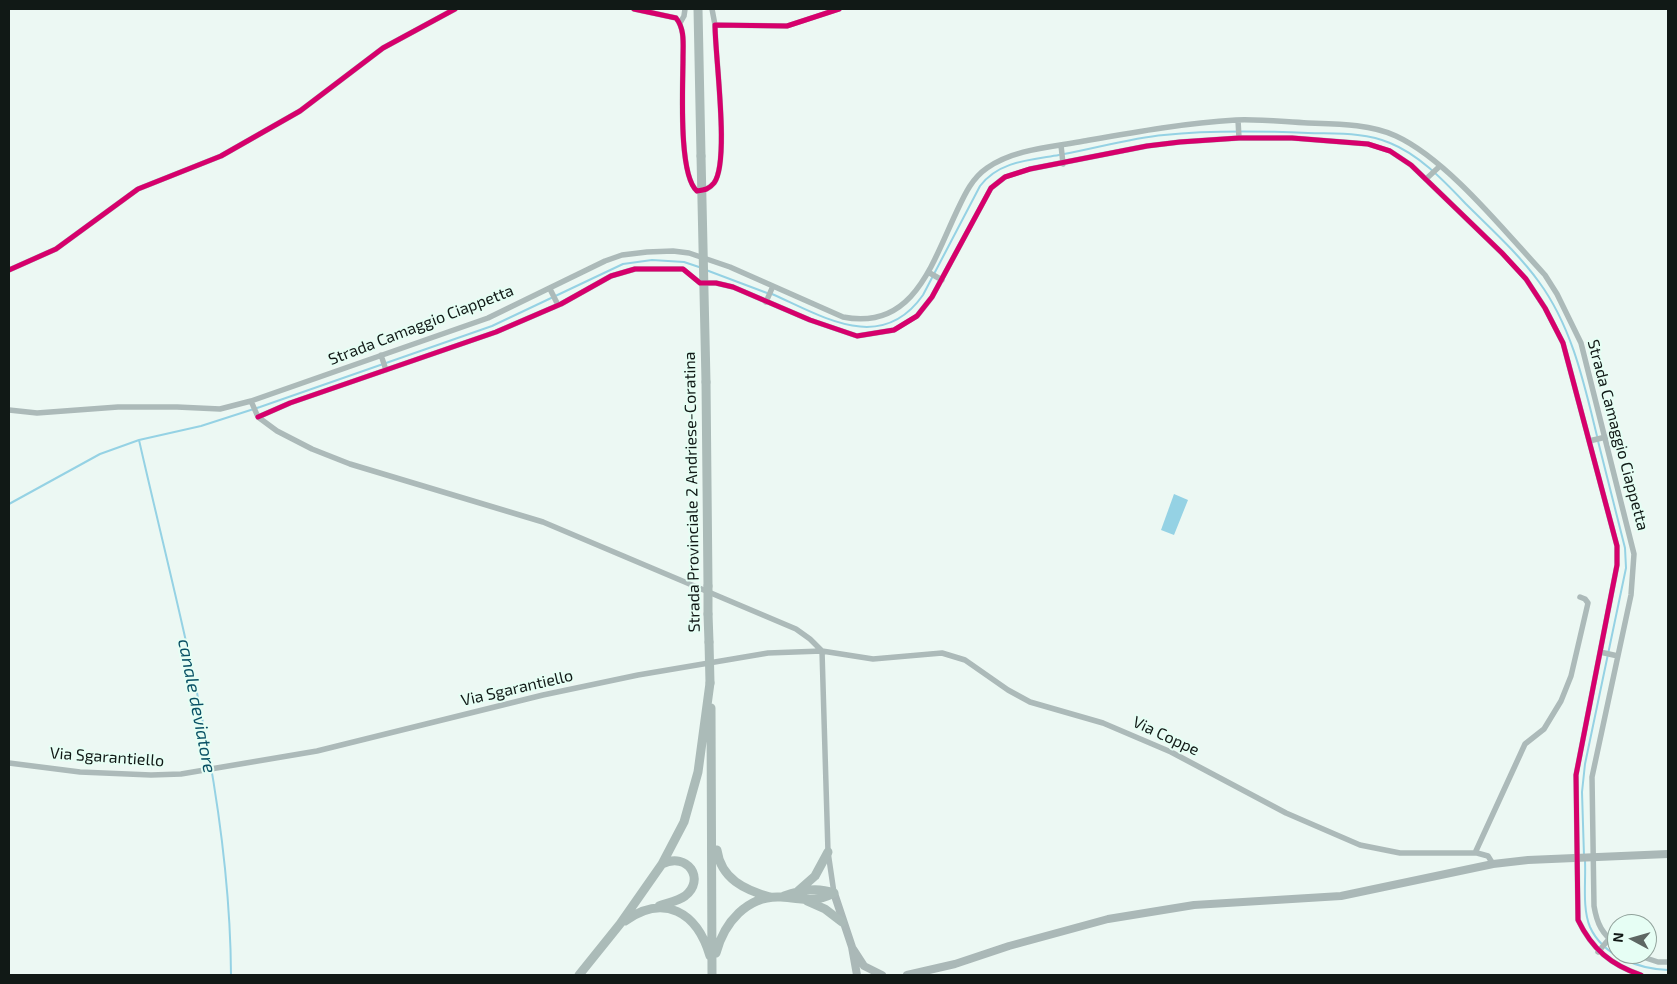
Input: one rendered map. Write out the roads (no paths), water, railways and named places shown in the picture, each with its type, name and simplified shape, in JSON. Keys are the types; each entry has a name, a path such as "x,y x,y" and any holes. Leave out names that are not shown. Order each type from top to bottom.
{"main road":[{"name":"Strada Provinciale 2 Andriese-Coratina","path":"698,9 706,382 712,816 712,970"},
{"path":"579,975 620,924 662,864 684,822 695,787 710,683"},
{"path":"712,816 718,860 730,878 746,890 770,897 807,901 822,899 834,893"},
{"path":"798,891 815,876 828,852"},
{"path":"924,975 1009,946 1108,919 1194,905 1341,896 1493,864 1578,856 1668,854"},
{"path":"620,924 635,913 684,897 692,889 694,878 691,869 680,860 669,860 662,864"},
{"path":"782,897 798,891 822,888 834,893"},
{"path":"834,893 842,922 852,947 868,975"},
{"path":"712,970 725,930 738,912 748,905 770,897"},
{"path":"807,901 842,922"},
{"path":"659,906 687,916 699,929 712,970"},
{"path":"852,947 855,975"},
{"path":"907,975 955,964"},
{"path":"864,966 882,975"}],"street":[{"path":"442,14 447,9"},
{"path":"9,270 56,249 138,189 221,156 300,111 383,48 442,14 455,9"},
{"path":"634,9 676,18 680,23 683,37 685,157 689,181 697,191 708,190 715,181 722,136 715,25 712,9"},
{"path":"680,23 684,16 684,9"},
{"path":"715,25 787,26 839,9"},
{"path":"1238,120 1238,138"},
{"name":"Strada Camaggio Ciappetta","path":"9,410 37,413 118,407 167,407 212,410 252,403 488,318 605,261 622,255 673,251 689,253 730,267 843,317 858,320 873,319 903,306 913,296 928,272 969,185 986,168 1012,155 1160,128 1238,120 1321,123 1376,129 1409,143 1440,166 1538,268 1557,294 1581,343 1634,554 1631,595 1592,777 1591,856 1594,906 1597,923 1607,936"},
{"path":"257,415 496,332 558,306 611,276 635,269 683,269 700,283 716,283 733,287 840,332 857,336 874,335 894,330 917,316 942,280 992,188 1005,177 1030,169 1147,146 1238,138 1292,138 1368,144 1390,151 1410,164 1502,252 1536,292 1563,343 1617,546 1617,565 1576,775 1578,920 1586,937 1606,959 1641,975"},
{"path":"1061,145 1063,164"},
{"path":"1426,179 1440,166"},
{"path":"928,272 942,280"},
{"path":"766,302 773,286"},
{"path":"550,288 558,306"},
{"path":"381,355 386,370"},
{"path":"252,403 257,415 295,441 350,464 543,522 796,629 810,639 822,650 828,852 834,893"},
{"path":"1589,441 1606,437"},
{"path":"1493,864 1488,856 1475,853 1525,744 1544,729 1568,685 1588,603 1580,597"},
{"name":"Via Sgarantiello","path":"9,763 80,772 151,776 204,771 317,751 543,695 638,675 768,652 822,650"},
{"name":"Via Coppe","path":"822,650 873,659 928,653 954,656 972,664 1008,690 1030,702 1103,723 1171,752 1286,814 1360,845 1400,853 1475,853"},
{"path":"1600,652 1618,656"},
{"path":"1598,952 1607,941"}],"water":[{"path":"1174,494 1188,500 1174,535 1161,530"}],"waterway":[{"path":"1064,154 1152,136 1218,132 1350,134 1380,139 1401,148 1412,154 1441,178 1513,251 1539,282 1560,318 1576,356 1597,436"},
{"path":"772,294 831,320 850,325 870,327 889,323 907,313 923,295 980,186 988,178 996,171 1016,163 1059,155"},
{"path":"9,504 100,454 139,440 201,426 260,407 492,326 623,264 652,260 684,262 699,267"},
{"path":"706,270 767,293"},
{"name":"canale deviatore","path":"139,440 200,706 212,773 222,840 228,907 231,975"},
{"path":"1584,856 1582,792 1585,764 1626,568 1625,548 1598,441"},
{"path":"1585,861 1586,911 1590,927 1596,937 1604,946 1623,959 1645,967 1668,970"}]}
